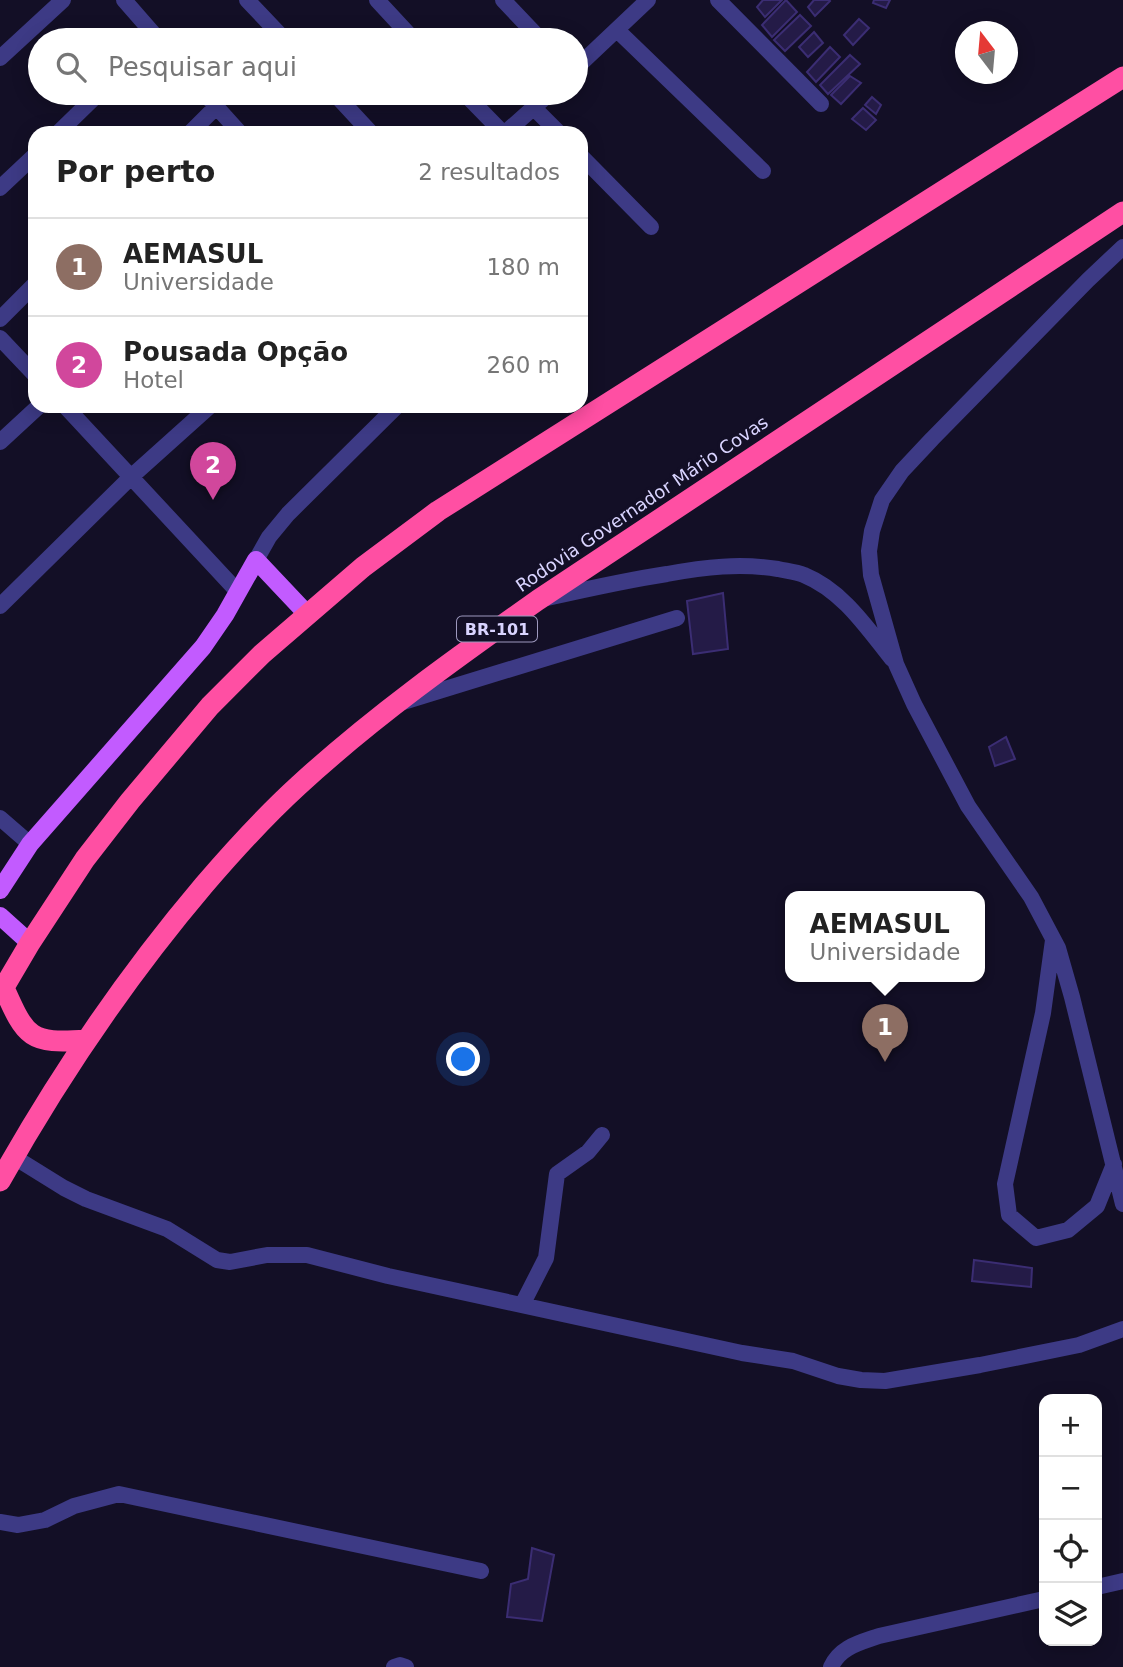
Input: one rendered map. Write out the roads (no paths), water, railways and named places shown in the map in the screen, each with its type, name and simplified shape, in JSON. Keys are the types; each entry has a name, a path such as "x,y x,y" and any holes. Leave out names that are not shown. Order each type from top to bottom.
{"highway":[{"path":"86,1040 59,1042 42,1040 33,1035 23,1027 2,991 85,859 184,736 253,663 363,567 438,512 1123,77"},
{"name":"Rodovia Governador Mário Covas","path":"0,1181 36,1117 117,994 166,930 232,853 298,785 456,658 538,600 1123,212"}],"main road":[{"path":"0,890 30,844 203,647 256,560 307,614"},
{"path":"0,916 30,943"}],"street":[{"path":"33,28 63,0"},
{"path":"124,0 147,28"},
{"path":"247,0 274,28"},
{"path":"377,0 403,28"},
{"path":"503,0 530,28"},
{"path":"718,0 821,104"},
{"path":"588,57 642,2"},
{"path":"617,30 763,171"},
{"path":"0,58 28,32"},
{"path":"65,126 87,105"},
{"path":"345,105 365,126"},
{"path":"476,105 497,126"},
{"path":"512,126 537,105"},
{"path":"197,126 216,107 234,126"},
{"path":"534,108 552,126"},
{"path":"0,188 28,162"},
{"path":"588,163 651,228"},
{"path":"1123,247 1088,279 902,471 882,500 869,551 871,575 896,664 930,736 968,806 1031,897 1058,947 1123,1204"},
{"path":"0,319 28,291"},
{"path":"0,338 28,368"},
{"path":"0,442 31,413"},
{"path":"72,413 238,592"},
{"path":"0,606 132,476 203,413"},
{"path":"256,560 269,537 288,514 390,413"},
{"path":"538,600 629,580 732,565 784,570 804,575 830,590 853,610 896,664"},
{"path":"397,704 677,618"},
{"path":"0,818 30,844"},
{"path":"1053,937 1043,1013 1005,1184 1009,1214 1036,1238 1068,1230 1097,1206 1114,1164"},
{"path":"522,1305 546,1258 558,1174 588,1152 602,1135"},
{"path":"14,1157 64,1188 167,1229 217,1260 230,1262 267,1255 307,1255 388,1276 742,1353 793,1361 838,1376 861,1380 885,1381 980,1365 1079,1345 1123,1329"},
{"path":"0,1522 19,1525 45,1520 75,1506 119,1494 481,1571"},
{"path":"1102,1586 1123,1581"},
{"path":"831,1667 842,1651 879,1636 1039,1600"},
{"path":"394,1667 406,1667"}],"place":[{"name":"Pousada Opção","path":"213,500"},
{"name":"AEMASUL","path":"885,1062"}]}
